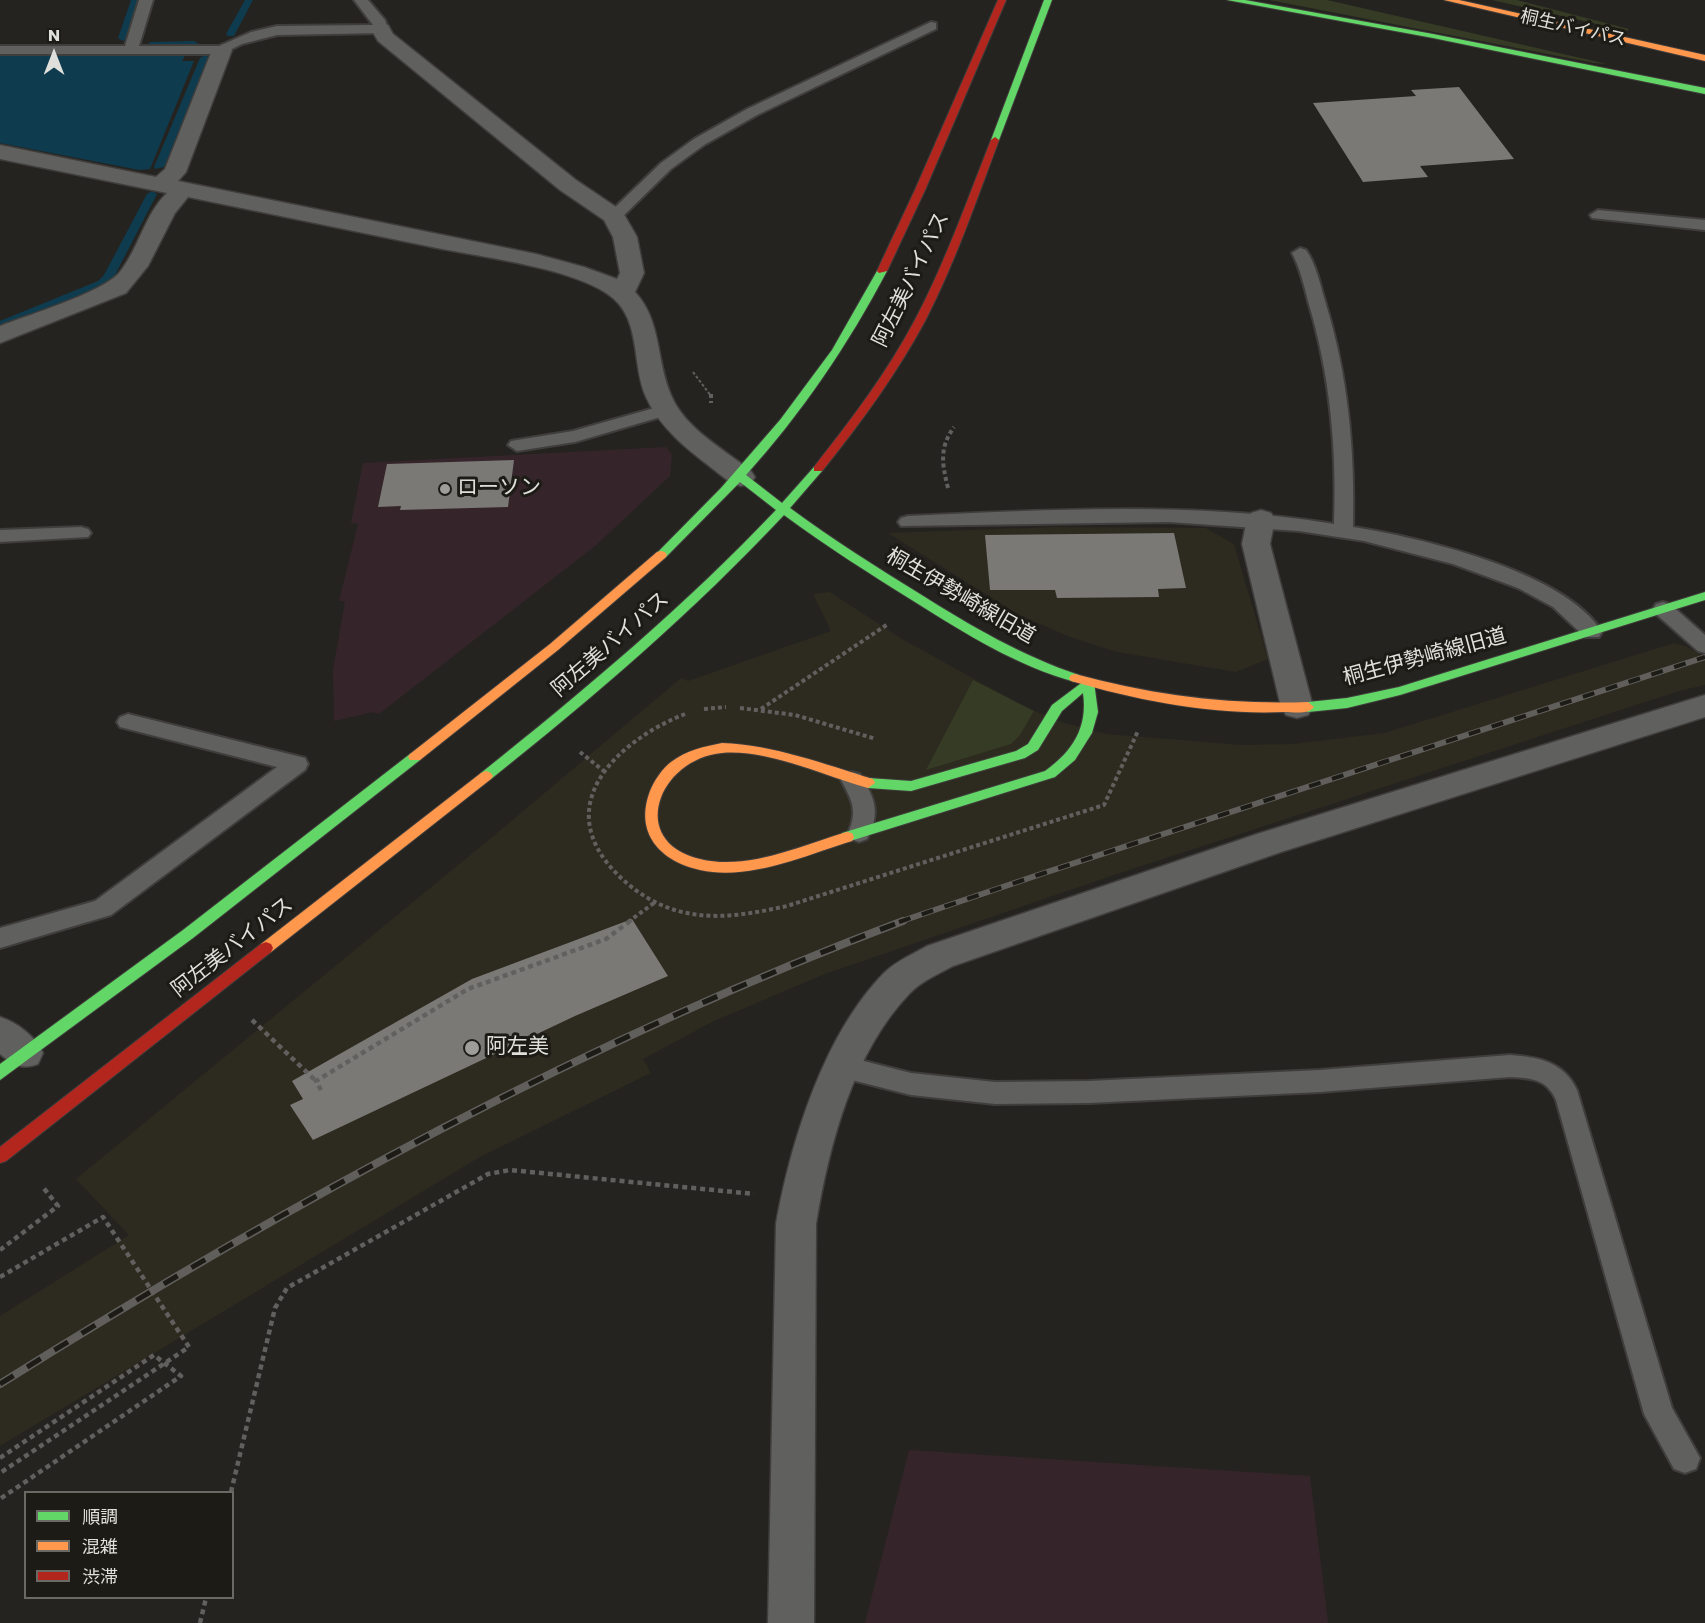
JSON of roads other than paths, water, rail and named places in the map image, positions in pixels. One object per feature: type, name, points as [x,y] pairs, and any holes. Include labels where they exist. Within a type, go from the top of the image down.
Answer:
[{"type":"main road","name":"阿左美バイパス","points":[[8,1053],[188,934],[556,645],[638,574],[741,477],[776,437],[821,375],[858,317],[894,250],[1002,0]]},
{"type":"main road","name":"阿左美バイパス","points":[[0,1156],[552,725],[639,652],[783,512],[852,426],[894,366],[926,308],[950,259],[1048,0]]},
{"type":"main road","points":[[1230,0],[1433,36],[1705,91]]},
{"type":"main road","name":"桐生バイパス","points":[[1448,0],[1705,58]]},
{"type":"main road","points":[[1649,31],[1705,45]]},
{"type":"main road","name":"桐生バイパス","points":[[1648,65],[1705,78]]},
{"type":"main road","name":"桐生伊勢崎線旧道","points":[[741,477],[783,512],[984,641],[1030,662],[1088,682],[1181,702],[1238,707],[1297,708],[1330,705],[1400,691],[1705,596]]},
{"type":"main road","points":[[1088,682],[1091,718],[1071,758],[1050,774],[771,859],[738,866],[699,865],[679,858],[652,831],[650,812],[653,791],[665,773],[681,758],[702,751],[744,749],[881,787],[905,787],[1020,755],[1033,747],[1057,708],[1088,682]]},
{"type":"street","points":[[381,29],[385,37],[568,185],[614,216],[620,224],[627,245],[632,273],[622,293]]},
{"type":"street","points":[[0,335],[117,288],[129,279],[166,206],[175,172],[222,50]]},
{"type":"street","points":[[0,152],[483,250],[590,278],[622,293],[638,312],[650,372],[665,410],[690,435],[741,477]]},
{"type":"street","points":[[1261,519],[1256,544],[1297,708]]},
{"type":"street","points":[[791,1623],[796,1224],[799,1202],[821,1120],[844,1067],[876,1009],[897,983],[913,970],[940,956],[1269,843],[1705,706]]},
{"type":"lane","points":[[131,50],[146,0]]},
{"type":"lane","points":[[0,50],[222,50],[245,39],[276,32],[311,28],[381,29],[378,20],[361,0]]},
{"type":"lane","points":[[614,216],[666,166],[699,142],[752,112],[931,26]]},
{"type":"lane","points":[[1598,215],[1705,225]]},
{"type":"lane","points":[[1300,253],[1322,313],[1341,401],[1345,432],[1343,529]]},
{"type":"lane","points":[[517,445],[575,436],[665,410]]},
{"type":"lane","points":[[908,522],[1199,516],[1261,519],[1343,529],[1385,537],[1473,562],[1556,599],[1592,632]]},
{"type":"lane","points":[[0,536],[81,533]]},
{"type":"lane","points":[[1663,609],[1705,646]]},
{"type":"lane","points":[[0,938],[103,908],[297,764],[128,722]]},
{"type":"lane","points":[[852,780],[864,799],[867,816],[859,833]]},
{"type":"lane","points":[[844,1067],[911,1084],[995,1093],[1089,1092],[1320,1081],[1510,1066],[1533,1067],[1552,1073],[1564,1086],[1569,1100],[1659,1414],[1685,1458]]},
{"type":"water","points":[[186,54],[182,61],[194,61],[150,169],[139,170],[0,143],[0,55]]},
{"type":"waterway","points":[[123,38],[135,0]]},
{"type":"waterway","points":[[231,34],[249,0]]},
{"type":"waterway","points":[[151,45],[194,44]]},
{"type":"waterway","points":[[159,167],[205,58]]},
{"type":"waterway","points":[[0,325],[102,283],[109,277],[152,194]]},
{"type":"railway","points":[[899,922],[1705,657]]},
{"type":"railway","points":[[0,1384],[217,1252],[328,1190],[553,1072],[668,1018],[903,921]]},
{"type":"place","name":"ローソン","points":[[445,489]]},
{"type":"place","name":"阿左美","points":[[472,1048]]}]
